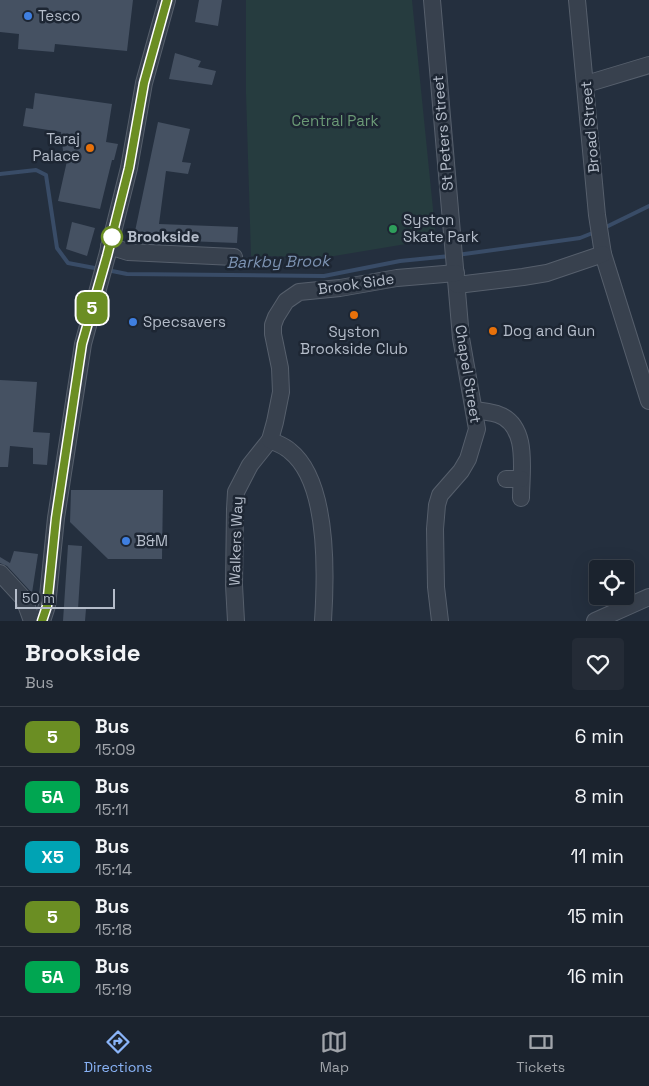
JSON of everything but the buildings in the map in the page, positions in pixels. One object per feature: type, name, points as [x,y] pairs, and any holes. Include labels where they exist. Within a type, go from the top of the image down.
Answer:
[{"type":"street","points":[[42,621],[47,606],[56,518],[82,344],[129,168],[144,83],[167,0]]},
{"type":"street","name":"St Peters Street","points":[[432,0],[456,275]]},
{"type":"street","name":"Broad Street","points":[[578,0],[597,214],[603,254],[649,402]]},
{"type":"street","points":[[586,84],[649,65]]},
{"type":"street","points":[[108,251],[234,257]]},
{"type":"street","name":"Brook Side","points":[[270,440],[281,392],[280,368],[273,325],[286,301],[299,292],[340,288],[397,278],[456,275],[523,278],[547,273],[603,254]]},
{"type":"street","name":"Chapel Street","points":[[440,621],[436,587],[435,529],[437,505],[440,495],[468,459],[477,429],[461,338],[456,275]]},
{"type":"street","points":[[474,410],[497,414],[513,424],[528,450],[513,479],[521,498]]},
{"type":"street","points":[[270,440],[290,451],[313,484],[320,514],[323,545],[323,621]]},
{"type":"street","name":"Walkers Way","points":[[236,621],[234,576],[236,492],[250,465],[270,440]]},
{"type":"street","points":[[0,573],[24,599],[32,621]]},
{"type":"street","points":[[595,621],[649,597]]},
{"type":"green space","name":"Central Park","points":[[246,0],[412,0],[436,239],[328,257],[251,256],[246,93]]},
{"type":"waterway","name":"Barkby Brook","points":[[0,174],[36,170],[46,175],[57,248],[68,263],[100,269]]},
{"type":"waterway","name":"Barkby Brook","points":[[604,228],[649,206]]},
{"type":"waterway","name":"Barkby Brook","points":[[457,255],[580,238],[595,232]]},
{"type":"waterway","name":"Barkby Brook","points":[[107,270],[127,274],[324,276],[400,261],[450,256]]},
{"type":"bus line","name":"5","points":[[42,621],[47,606],[56,518],[82,344],[129,168],[144,83],[167,0]]},
{"type":"place","name":"Tesco","points":[[28,16]]},
{"type":"place","name":"Taraj Palace","points":[[90,148]]},
{"type":"place","name":"Syston Skate Park","points":[[393,229]]},
{"type":"place","name":"Brookside","points":[[112,237]]},
{"type":"place","name":"Syston Brookside Club","points":[[354,315]]},
{"type":"place","name":"Specsavers","points":[[133,322]]},
{"type":"place","name":"Dog and Gun","points":[[493,331]]},
{"type":"place","name":"B&M","points":[[126,541]]}]
